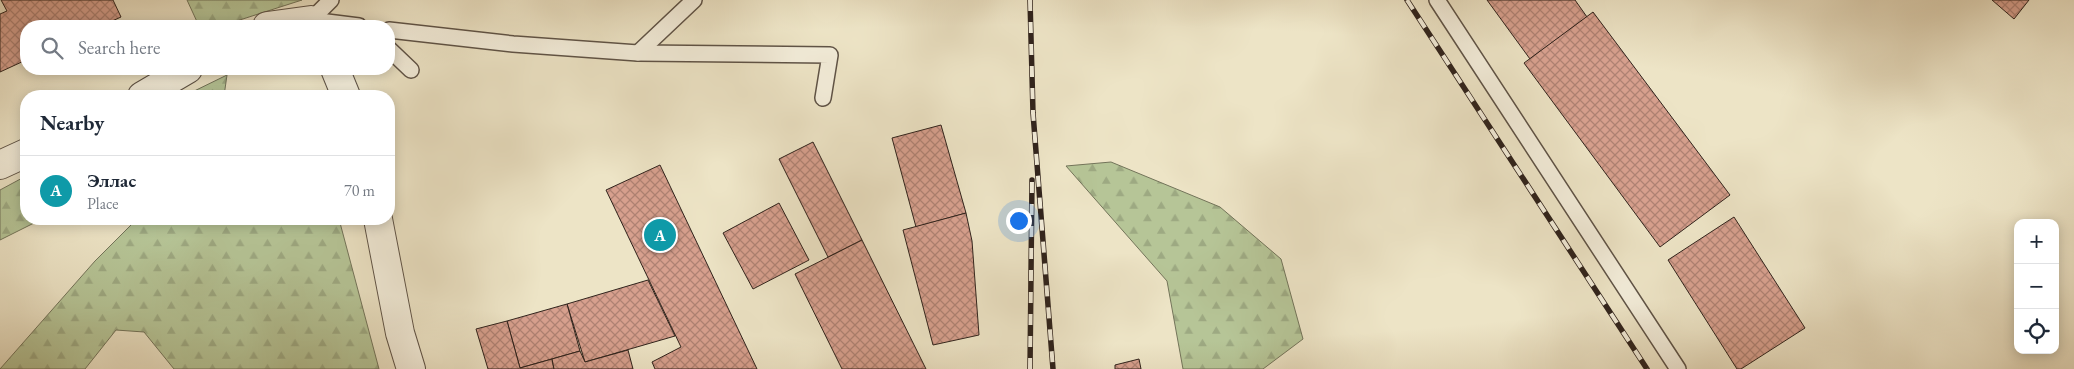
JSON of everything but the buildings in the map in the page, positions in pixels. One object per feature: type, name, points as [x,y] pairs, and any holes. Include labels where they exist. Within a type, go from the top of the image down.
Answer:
[{"type":"street","points":[[152,90],[178,75]]},
{"type":"street","points":[[337,75],[344,90]]},
{"type":"street","points":[[0,165],[20,156]]},
{"type":"street","points":[[379,225],[400,333],[411,369]]},
{"type":"lane","points":[[315,20],[331,0]]},
{"type":"lane","points":[[638,54],[694,0]]},
{"type":"lane","points":[[1437,0],[1678,369]]},
{"type":"lane","points":[[395,31],[513,44],[638,54],[830,55],[823,98]]},
{"type":"lane","points":[[395,55],[411,70]]},
{"type":"green space","points":[[187,0],[302,0],[240,20],[196,20]]},
{"type":"green space","points":[[227,75],[225,90],[196,90]]},
{"type":"green space","points":[[1111,162],[1220,207],[1281,259],[1303,339],[1263,369],[1183,369],[1167,281],[1066,166]]},
{"type":"green space","points":[[20,179],[20,225],[30,225],[0,240],[0,190]]},
{"type":"green space","points":[[131,225],[341,225],[379,369],[174,369],[144,332],[116,330],[85,369],[0,369],[95,261]]},
{"type":"railway","points":[[1030,0],[1033,113],[1053,369]]},
{"type":"railway","points":[[1407,0],[1647,369]]},
{"type":"railway","points":[[1030,369],[1032,180]]},
{"type":"place","name":"Эллас","points":[[660,235]]}]
